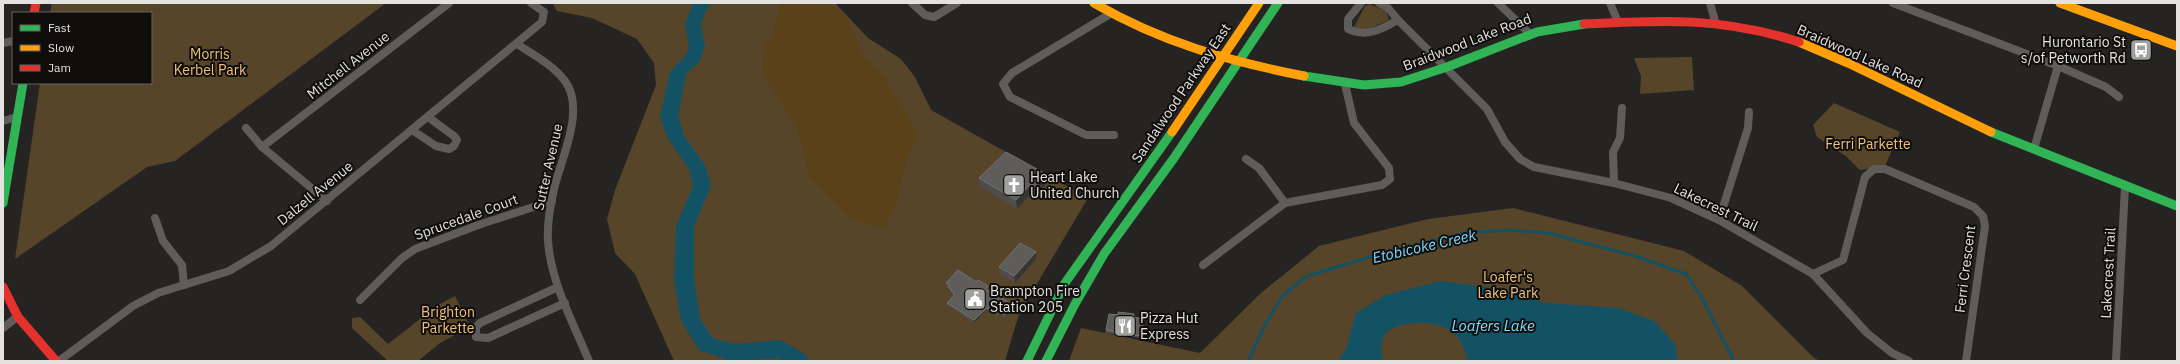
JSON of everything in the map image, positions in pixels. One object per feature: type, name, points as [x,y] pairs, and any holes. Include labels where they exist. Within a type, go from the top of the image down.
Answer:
[{"type":"street","name":"Mitchell Avenue","points":[[262,147],[449,3]]},
{"type":"street","name":"Dalzell Avenue","points":[[60,361],[133,306],[158,293],[210,278],[250,260],[327,201],[542,22],[544,12],[531,3]]},
{"type":"street","points":[[912,3],[925,15],[934,17],[957,3]]},
{"type":"street","name":"Braidwood Lake Road","points":[[1094,3],[1110,14],[1173,42],[1222,58],[1345,84],[1387,84],[1405,81],[1446,67],[1529,33],[1552,27],[1618,22],[1715,20],[1758,29],[1806,45],[1853,66],[1974,125],[2177,206]]},
{"type":"street","name":"Sandalwood Parkway East","points":[[1027,361],[1065,283],[1142,176],[1259,3]]},
{"type":"street","name":"Sandalwood Parkway East","points":[[1046,361],[1075,304],[1104,254],[1174,158],[1278,3]]},
{"type":"street","points":[[1361,3],[1348,18],[1348,29],[1355,34],[1366,34],[1386,28],[1398,20]]},
{"type":"street","name":"Lakecrest Trail","points":[[1379,3],[1388,8],[1487,110],[1505,142],[1520,159],[1534,167],[1614,183],[1671,198],[1719,220],[1813,274],[1868,333],[1892,353],[1909,361]]},
{"type":"street","points":[[1498,3],[1529,33]]},
{"type":"street","points":[[1610,3],[1618,22]]},
{"type":"street","points":[[1710,3],[1715,20]]},
{"type":"street","points":[[1893,3],[2058,66],[2106,87],[2119,97]]},
{"type":"street","points":[[2060,3],[2177,46]]},
{"type":"street","points":[[1110,14],[1012,73],[1003,84],[1010,97],[1086,135],[1114,135]]},
{"type":"street","name":"Sutter Avenue","points":[[517,44],[555,70],[571,90],[573,103],[572,126],[552,201],[548,242],[558,287],[589,361]]},
{"type":"street","points":[[2034,149],[2058,66]]},
{"type":"street","points":[[3,203],[23,84]]},
{"type":"street","points":[[1203,265],[1285,203],[1382,185],[1390,179],[1389,168],[1354,123],[1345,84]]},
{"type":"street","points":[[1614,183],[1613,152],[1620,138],[1622,108]]},
{"type":"street","points":[[1719,220],[1748,128],[1749,112]]},
{"type":"street","points":[[3,121],[17,117]]},
{"type":"street","points":[[412,130],[441,149],[448,150],[453,147],[457,140],[454,136],[428,117]]},
{"type":"street","points":[[246,128],[262,147],[327,201]]},
{"type":"street","points":[[1246,159],[1259,168],[1285,203]]},
{"type":"street","name":"Ferri Crescent","points":[[1813,274],[1843,260],[1865,177],[1874,169],[1885,169],[1974,207],[1983,216],[1985,226],[1966,361]]},
{"type":"street","name":"Lakecrest Trail","points":[[2116,361],[2125,186]]},
{"type":"street","name":"Sprucedale Court","points":[[360,300],[402,258],[415,249],[482,224],[552,201]]},
{"type":"street","points":[[155,218],[163,241],[182,265],[184,285]]},
{"type":"street","points":[[3,287],[8,303],[17,317],[56,361]]},
{"type":"street","points":[[558,287],[480,323],[476,327],[476,337],[488,338],[565,303]]},
{"type":"street","points":[[3,328],[17,317]]},
{"type":"green space","name":"Morris Kerbel Park","points":[[52,3],[386,3],[175,161],[147,167],[15,259],[40,84],[152,84],[152,12],[50,12]]},
{"type":"green space","points":[[552,3],[835,3],[868,38],[901,59],[915,77],[931,110],[1088,198],[1019,314],[1005,361],[674,361],[635,274],[615,253],[607,219],[615,190],[656,85],[654,63],[637,39],[592,18],[557,11]]},
{"type":"green space","points":[[1369,4],[1386,11],[1389,20],[1364,31],[1354,27],[1365,6]]},
{"type":"green space","points":[[1692,57],[1694,90],[1640,94],[1641,76],[1634,58]]},
{"type":"green space","name":"Ferri Parkette","points":[[1834,103],[1900,132],[1885,166],[1860,170],[1847,157],[1817,137],[1813,125]]},
{"type":"green space","name":"Loafer's Lake Park","points":[[1513,208],[1684,251],[1742,286],[1812,356],[1819,361],[1069,361],[1081,328],[1200,353],[1261,293],[1319,246],[1428,219]]},
{"type":"green space","name":"Brighton Parkette","points":[[455,296],[468,323],[464,330],[440,343],[418,361],[388,361],[352,328],[352,318],[360,317],[388,344],[438,305]]},
{"type":"shaded area","points":[[779,3],[829,3],[846,16],[865,58],[884,76],[918,135],[907,161],[896,206],[884,228],[849,218],[810,177],[798,131],[762,73],[764,46],[772,35],[778,17]]},
{"type":"water","name":"Loafers Lake","points":[[1440,281],[1493,288],[1546,303],[1618,308],[1654,321],[1675,344],[1678,361],[1467,361],[1460,341],[1454,334],[1438,325],[1418,323],[1405,324],[1392,328],[1385,334],[1383,337],[1381,351],[1383,361],[1338,361],[1346,349],[1356,313],[1386,295]]},
{"type":"building","name":"Heart Lake United Church","points":[[1006,152],[1046,174],[1035,186],[1031,184],[1016,200],[979,178]]},
{"type":"building","points":[[1020,243],[1036,252],[1014,276],[999,267]]},
{"type":"building","name":"Brampton Fire Station 205","points":[[958,270],[976,282],[978,280],[988,286],[985,289],[1014,305],[1005,315],[999,311],[997,314],[987,308],[974,320],[947,303],[955,294],[948,287],[950,285],[946,283]]},
{"type":"building","name":"Pizza Hut Express","points":[[1118,312],[1134,314],[1134,317],[1144,319],[1141,336],[1106,330],[1109,314],[1118,315]]},
{"type":"waterway","name":"Etobicoke Creek","points":[[704,3],[699,7],[693,24],[697,47],[693,58],[678,72],[669,117],[677,139],[697,167],[702,186],[685,226],[684,280],[691,321],[706,344],[733,353],[781,349],[799,361]]},
{"type":"waterway","name":"Etobicoke Creek","points":[[1248,361],[1265,325],[1283,295],[1307,276],[1390,251],[1465,233],[1510,230],[1548,233],[1635,256],[1686,274],[1702,298],[1734,361]]},
{"type":"traffic: fast","points":[[1046,361],[1075,304],[1104,254],[1174,158],[1278,3]]},
{"type":"traffic: fast","points":[[1304,76],[1340,83],[1364,85],[1401,82],[1425,76],[1537,32],[1584,24]]},
{"type":"traffic: fast","points":[[3,203],[23,84]]},
{"type":"traffic: fast","points":[[1027,361],[1065,283],[1172,132]]},
{"type":"traffic: fast","points":[[1991,132],[2177,206]]},
{"type":"traffic: slow","points":[[1094,3],[1119,18],[1170,41],[1222,58],[1304,76]]},
{"type":"traffic: slow","points":[[1172,132],[1259,3]]},
{"type":"traffic: slow","points":[[2060,3],[2177,46]]},
{"type":"traffic: slow","points":[[1799,42],[1872,74],[1943,110],[1991,132]]},
{"type":"traffic: jam","points":[[34,12],[36,3]]},
{"type":"traffic: jam","points":[[1584,24],[1640,21],[1693,21],[1719,23],[1771,33],[1799,42]]},
{"type":"traffic: jam","points":[[3,287],[18,317],[56,361]]},
{"type":"place","name":"Hurontario St s/of Petworth Rd","points":[[2141,50]]},
{"type":"place","name":"Heart Lake United Church","points":[[1014,185]]},
{"type":"place","name":"Brampton Fire Station 205","points":[[975,299]]},
{"type":"place","name":"Pizza Hut Express","points":[[1125,326]]}]
